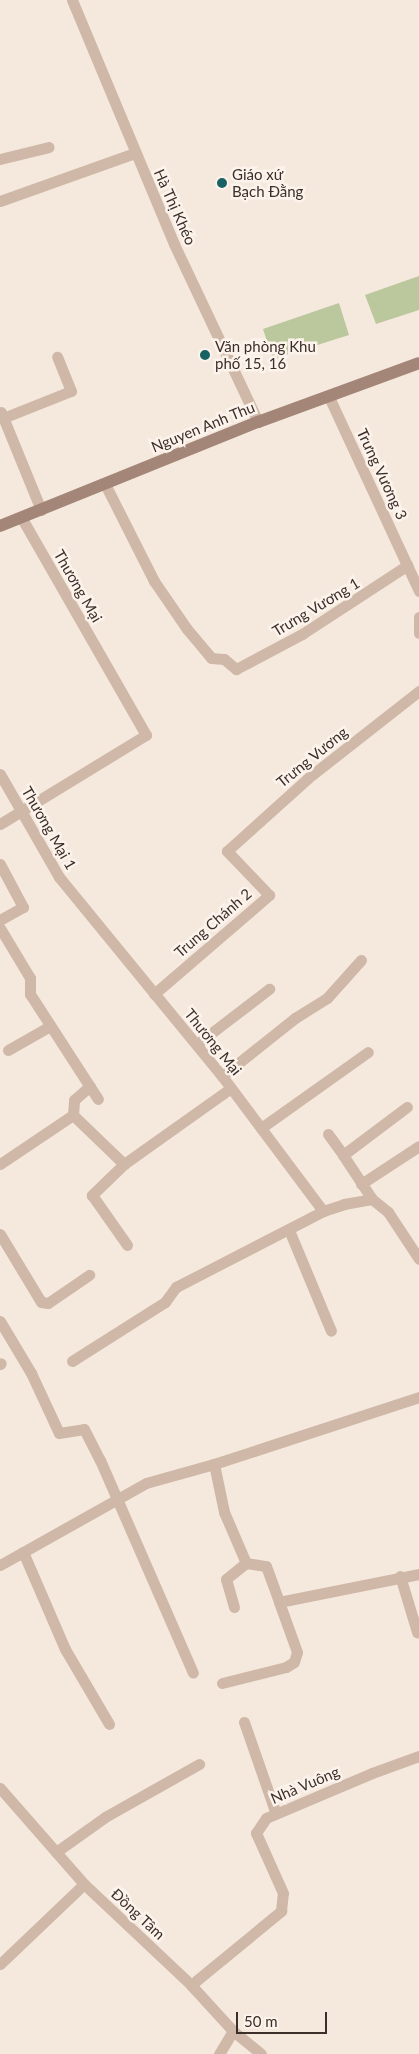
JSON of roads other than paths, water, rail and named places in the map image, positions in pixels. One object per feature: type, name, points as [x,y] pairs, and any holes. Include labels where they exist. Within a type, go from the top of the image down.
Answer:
[{"type":"main road","name":"Nguyen Anh Thu","points":[[0,526],[258,422],[329,398],[419,363]]},
{"type":"street","name":"Hà Thị Khéo","points":[[72,0],[174,244],[258,422]]},
{"type":"street","points":[[0,159],[49,147]]},
{"type":"street","points":[[0,201],[135,153]]},
{"type":"street","points":[[41,510],[1,414],[71,391],[57,357]]},
{"type":"street","name":"Trưng Vương 3","points":[[329,398],[419,591]]},
{"type":"street","name":"Trưng Vương 1","points":[[106,484],[154,581],[187,629],[211,658],[224,659],[236,669],[302,634],[408,565]]},
{"type":"street","name":"Thương Mại","points":[[21,517],[146,736],[22,809]]},
{"type":"street","points":[[419,617],[419,633]]},
{"type":"street","name":"Trưng Vương","points":[[227,851],[308,778],[419,691]]},
{"type":"street","name":"Thương Mại 1","points":[[0,774],[60,877],[75,896]]},
{"type":"street","points":[[0,824],[22,809]]},
{"type":"street","name":"Trung Chánh 2","points":[[154,994],[269,895],[227,851]]},
{"type":"street","points":[[0,864],[23,907],[0,920]]},
{"type":"street","name":"Thương Mại","points":[[75,896],[197,1044],[324,1211]]},
{"type":"street","points":[[0,928],[30,978],[30,994],[98,1099]]},
{"type":"street","points":[[222,1076],[295,1018],[327,998],[361,960]]},
{"type":"street","points":[[197,1044],[269,989]]},
{"type":"street","points":[[8,1050],[50,1026]]},
{"type":"street","points":[[261,1128],[368,1052]]},
{"type":"street","points":[[90,1086],[74,1100],[73,1115],[124,1164]]},
{"type":"street","points":[[126,1245],[92,1195],[124,1164],[231,1088]]},
{"type":"street","points":[[342,1155],[407,1107]]},
{"type":"street","points":[[0,1164],[73,1115]]},
{"type":"street","points":[[328,1134],[361,1184],[372,1199],[388,1212],[419,1259]]},
{"type":"street","points":[[361,1184],[419,1146]]},
{"type":"street","points":[[72,1360],[165,1302],[176,1287],[324,1211],[344,1204],[372,1199]]},
{"type":"street","points":[[289,1230],[331,1331]]},
{"type":"street","points":[[0,1234],[41,1302],[48,1303],[89,1275]]},
{"type":"street","points":[[0,1321],[31,1374],[59,1433],[84,1429],[100,1460],[193,1673]]},
{"type":"street","points":[[0,1565],[146,1484],[214,1464],[419,1397]]},
{"type":"street","points":[[214,1464],[224,1512],[246,1563]]},
{"type":"street","points":[[23,1552],[65,1649],[109,1724]]},
{"type":"street","points":[[222,1683],[286,1667],[294,1662],[297,1652],[266,1566],[246,1563],[226,1579],[234,1607]]},
{"type":"street","points":[[279,1602],[400,1576],[419,1574]]},
{"type":"street","points":[[400,1576],[417,1632]]},
{"type":"street","points":[[244,1722],[276,1814]]},
{"type":"street","name":"Nhà Vuông","points":[[191,1984],[281,1911],[283,1893],[256,1833],[266,1818],[372,1773],[419,1756]]},
{"type":"street","points":[[56,1852],[105,1817],[199,1764]]},
{"type":"street","name":"Đồng Tâm","points":[[0,1788],[84,1884],[191,1984],[233,2031],[262,2054]]},
{"type":"street","points":[[0,1964],[84,1884]]},
{"type":"street","points":[[219,2054],[233,2031]]},
{"type":"place","name":"Giáo xứ Bạch Đằng","points":[[222,183]]},
{"type":"place","name":"Văn phòng Khu phố 15, 16","points":[[205,355]]}]
